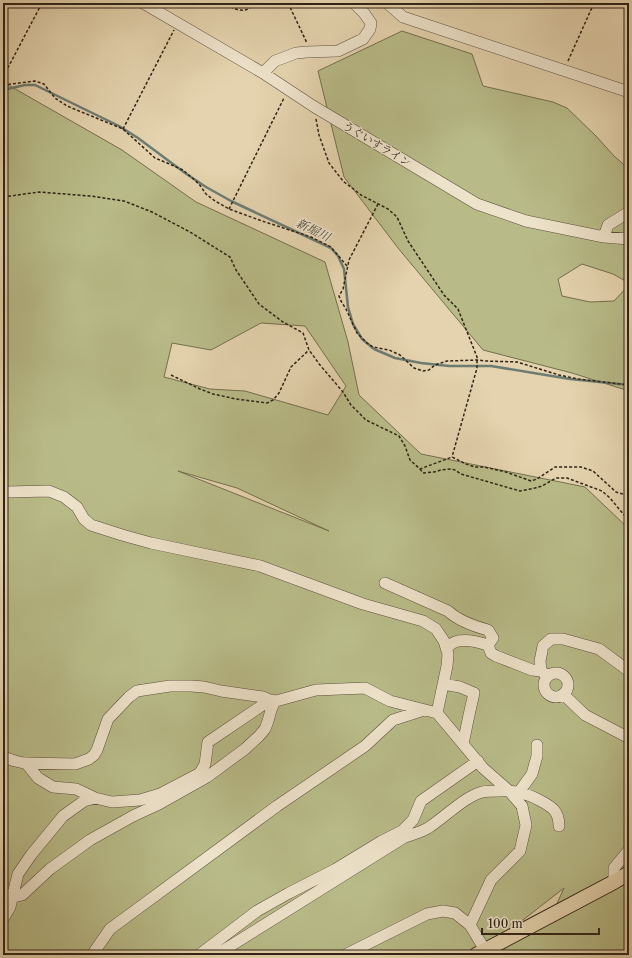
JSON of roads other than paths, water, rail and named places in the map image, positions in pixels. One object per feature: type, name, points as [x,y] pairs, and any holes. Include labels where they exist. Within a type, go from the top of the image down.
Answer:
[{"type":"main road","points":[[481,952],[629,873]]},
{"type":"street","name":"うぐいすライン","points":[[143,3],[263,73],[313,106],[477,204],[526,221],[604,237],[629,239]]},
{"type":"street","points":[[263,73],[286,56],[296,53],[338,51],[363,39],[370,29],[371,23],[354,3]]},
{"type":"street","points":[[387,3],[403,17],[629,92]]},
{"type":"street","points":[[604,237],[608,225],[629,212]]},
{"type":"street","points":[[3,493],[50,491],[64,497],[77,507],[84,519],[91,525],[151,543],[260,566],[363,604],[423,621],[436,629],[444,641],[448,654],[447,666],[437,713]]},
{"type":"street","points":[[385,583],[448,611],[452,615],[472,626],[488,630],[493,638],[488,645],[490,654],[532,670],[545,673],[552,674],[561,674],[565,677],[567,682],[568,686],[566,691],[559,697],[550,696],[544,689],[545,673],[540,661],[543,646],[551,639],[563,639],[599,649],[629,671]]},
{"type":"street","points":[[446,648],[457,641],[465,640],[488,645]]},
{"type":"street","points":[[443,684],[460,687],[474,693],[463,744]]},
{"type":"street","points":[[3,757],[26,763],[75,764],[89,759],[97,750],[108,719],[132,694],[137,691],[170,686],[191,686],[263,697],[273,700]]},
{"type":"street","points":[[26,763],[38,778],[53,787],[76,789],[95,798],[112,802],[140,800],[160,794],[200,773],[205,764],[208,742],[273,700],[316,690],[365,688],[390,701],[437,713],[483,768],[514,791],[522,806],[526,825],[520,850],[491,880],[470,925]]},
{"type":"street","points":[[563,694],[585,715],[629,738]]},
{"type":"street","points":[[10,895],[22,895],[50,869],[90,840],[207,777],[245,749],[265,729],[274,702],[273,700]]},
{"type":"street","points":[[92,955],[110,929],[277,806],[365,746],[393,720],[424,710]]},
{"type":"street","points":[[514,791],[532,774],[537,756],[537,745]]},
{"type":"street","points":[[199,955],[257,911],[336,869],[382,841],[402,831],[413,820],[422,801],[478,761]]},
{"type":"street","points":[[216,955],[403,838],[427,828],[468,799],[482,792],[514,791],[534,797],[551,806],[557,813],[559,826]]},
{"type":"street","points":[[3,919],[10,907],[10,895],[18,874],[31,855],[63,816],[84,801],[95,798]]},
{"type":"street","points":[[614,882],[614,868],[629,850]]},
{"type":"street","points":[[346,955],[427,914],[443,911],[455,913],[470,925],[481,952]]},
{"type":"waterway","name":"新堀川","points":[[3,90],[25,85],[35,85],[119,126],[138,138],[185,173],[231,201],[331,248],[338,256],[344,269],[348,307],[353,324],[362,339],[374,349],[395,358],[421,363],[449,366],[491,366],[570,379],[629,385]]}]
